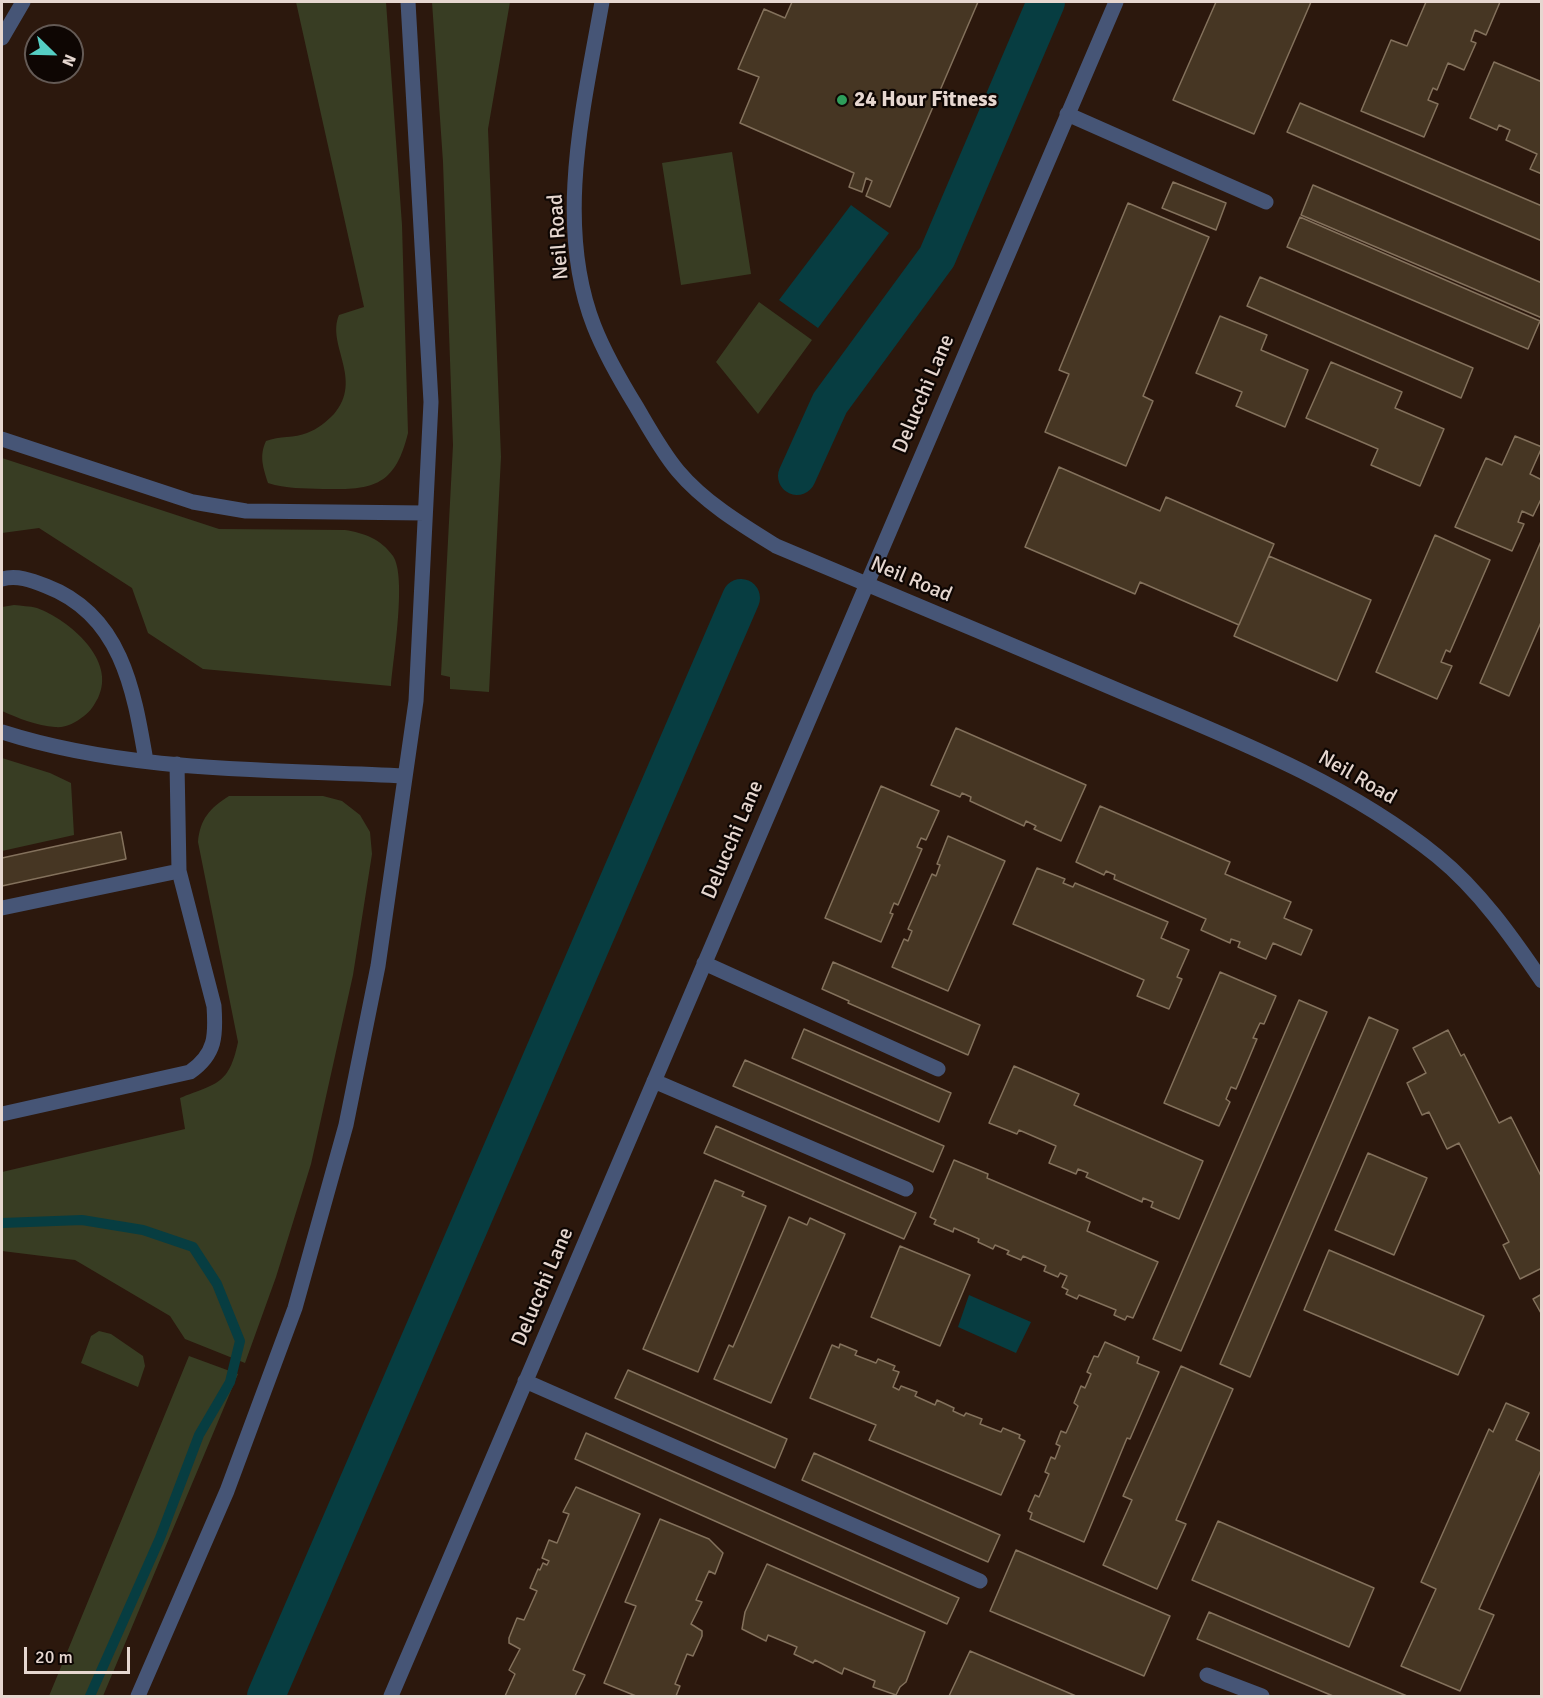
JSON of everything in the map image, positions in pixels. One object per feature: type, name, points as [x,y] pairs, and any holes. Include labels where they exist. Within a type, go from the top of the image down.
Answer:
[{"type":"street","points":[[2,38],[23,2]]},
{"type":"street","points":[[138,1696],[227,1491],[295,1308],[346,1125],[378,966],[416,701],[431,402],[408,2]]},
{"type":"street","name":"Neil Road","points":[[602,2],[583,108],[576,167],[575,224],[580,274],[593,324],[614,371],[678,471],[710,501],[776,546],[1217,732],[1341,791],[1391,821],[1439,858],[1511,936],[1542,981]]},
{"type":"street","name":"Delucchi Lane","points":[[391,1696],[1116,2]]},
{"type":"street","points":[[1067,114],[1266,202]]},
{"type":"street","points":[[2,439],[193,502],[246,511],[425,513]]},
{"type":"street","points":[[2,579],[11,577],[30,580],[56,590],[87,612],[106,633],[121,657],[135,696],[146,761]]},
{"type":"street","points":[[2,732],[50,748],[87,755],[177,764],[405,776]]},
{"type":"street","points":[[2,1114],[190,1072],[203,1064],[212,1051],[215,1025],[214,1006],[179,871],[177,764]]},
{"type":"street","points":[[2,908],[179,871]]},
{"type":"street","points":[[704,963],[938,1069]]},
{"type":"street","points":[[654,1081],[906,1189]]},
{"type":"street","points":[[525,1381],[980,1581]]},
{"type":"street","points":[[1207,1675],[1262,1696]]},
{"type":"green space","points":[[296,2],[386,2],[402,225],[408,433],[403,451],[389,474],[369,486],[356,488],[302,488],[275,485],[268,483],[262,462],[266,441],[307,433],[322,425],[334,414],[342,401],[346,388],[337,338],[336,326],[339,315],[364,307]]},
{"type":"green space","points":[[432,2],[510,2],[488,129],[501,457],[489,692],[450,689],[450,677],[441,675],[453,445],[443,162]]},
{"type":"green space","points":[[732,152],[751,274],[681,285],[662,163]]},
{"type":"green space","points":[[759,302],[812,340],[758,414],[716,362]]},
{"type":"green space","points":[[2,458],[219,529],[345,530],[378,541],[393,556],[399,581],[398,619],[391,686],[203,669],[148,633],[132,588],[39,528],[2,533]]},
{"type":"green space","points":[[14,605],[37,608],[63,622],[87,643],[95,656],[101,670],[102,684],[98,698],[89,712],[74,723],[63,727],[48,726],[2,711],[2,607]]},
{"type":"green space","points":[[2,758],[50,773],[71,783],[74,835],[2,851]]},
{"type":"green space","points":[[229,796],[323,796],[342,801],[360,815],[370,832],[372,854],[353,975],[311,1164],[276,1277],[245,1363],[185,1339],[170,1316],[75,1260],[2,1251],[2,1172],[185,1129],[180,1098],[212,1085],[225,1075],[230,1067],[238,1042],[198,842],[201,827],[207,815]]},
{"type":"green space","points":[[99,1331],[111,1334],[143,1356],[145,1366],[138,1387],[81,1363],[91,1336]]},
{"type":"green space","points":[[189,1356],[238,1374],[103,1696],[49,1696]]},
{"type":"water","points":[[851,205],[889,233],[818,328],[779,300]]},
{"type":"water","points":[[969,1295],[1031,1322],[1016,1353],[958,1327]]},
{"type":"building","name":"24 Hour Fitness","points":[[792,2],[978,2],[890,207],[866,196],[872,181],[866,178],[862,192],[849,187],[854,173],[740,123],[759,77],[738,69],[764,9],[785,18]]},
{"type":"building","points":[[1216,2],[1311,2],[1254,134],[1173,100]]},
{"type":"building","points":[[1426,2],[1500,2],[1486,35],[1475,30],[1471,41],[1476,43],[1464,70],[1448,63],[1437,90],[1433,88],[1428,100],[1438,104],[1424,137],[1361,111],[1391,40],[1407,46]]},
{"type":"building","points":[[1494,62],[1542,82],[1542,174],[1530,169],[1537,154],[1506,140],[1510,130],[1499,125],[1497,130],[1470,118]]},
{"type":"building","points":[[1300,103],[1542,206],[1542,241],[1287,132]]},
{"type":"building","points":[[1173,182],[1226,203],[1216,230],[1162,208]]},
{"type":"building","points":[[1313,185],[1542,283],[1542,318],[1301,215]]},
{"type":"building","points":[[1128,203],[1209,237],[1143,396],[1153,401],[1126,466],[1045,432],[1069,374],[1059,370]]},
{"type":"building","points":[[1300,217],[1540,321],[1528,349],[1287,247]]},
{"type":"building","points":[[1260,277],[1473,368],[1461,398],[1247,306]]},
{"type":"building","points":[[1220,316],[1267,335],[1261,350],[1308,370],[1285,427],[1236,406],[1242,392],[1196,373]]},
{"type":"building","points":[[1331,362],[1402,392],[1395,408],[1444,429],[1420,486],[1371,465],[1378,449],[1306,418]]},
{"type":"building","points":[[1515,436],[1542,447],[1530,474],[1542,480],[1542,497],[1533,516],[1522,511],[1518,522],[1524,524],[1512,551],[1455,527],[1486,458],[1502,465]]},
{"type":"building","points":[[1059,467],[1160,511],[1166,497],[1274,544],[1239,625],[1140,582],[1135,594],[1025,547]]},
{"type":"building","points":[[1435,535],[1490,560],[1450,652],[1446,650],[1441,662],[1452,666],[1437,699],[1376,672]]},
{"type":"building","points":[[1542,539],[1542,620],[1509,696],[1480,683]]},
{"type":"building","points":[[1269,556],[1371,600],[1337,681],[1234,636]]},
{"type":"building","points":[[956,728],[1086,785],[1061,841],[1034,829],[1036,826],[1026,821],[1024,826],[970,801],[971,797],[962,793],[960,797],[931,785]]},
{"type":"building","points":[[881,786],[939,811],[926,840],[921,838],[917,847],[922,849],[898,905],[894,903],[890,913],[893,914],[881,942],[825,918]]},
{"type":"building","points":[[1100,806],[1230,862],[1225,874],[1291,902],[1284,918],[1312,930],[1301,955],[1273,943],[1266,959],[1238,947],[1240,942],[1231,939],[1230,943],[1201,930],[1206,919],[1114,879],[1115,875],[1106,871],[1104,875],[1076,862]]},
{"type":"building","points":[[121,832],[126,859],[2,886],[2,858]]},
{"type":"building","points":[[948,836],[1005,861],[948,991],[892,967],[904,939],[908,941],[912,931],[908,929],[932,874],[936,876],[940,865],[937,864]]},
{"type":"building","points":[[1037,868],[1065,879],[1063,883],[1073,887],[1075,883],[1168,922],[1161,938],[1189,950],[1177,977],[1182,979],[1169,1009],[1137,996],[1144,980],[1013,924]]},
{"type":"building","points":[[833,962],[980,1025],[968,1055],[848,1003],[849,1001],[822,989]]},
{"type":"building","points":[[1220,972],[1276,996],[1264,1024],[1260,1023],[1253,1038],[1257,1039],[1236,1089],[1231,1087],[1226,1099],[1230,1102],[1219,1126],[1164,1103]]},
{"type":"building","points":[[1299,1000],[1327,1012],[1181,1351],[1153,1339]]},
{"type":"building","points":[[1369,1017],[1398,1030],[1250,1377],[1220,1364]]},
{"type":"building","points":[[804,1029],[951,1093],[939,1122],[792,1058]]},
{"type":"building","points":[[1448,1030],[1461,1056],[1464,1054],[1499,1123],[1511,1117],[1542,1178],[1542,1268],[1520,1279],[1503,1245],[1509,1242],[1459,1143],[1447,1149],[1429,1112],[1422,1115],[1407,1083],[1426,1073],[1413,1048]]},
{"type":"building","points":[[745,1060],[944,1146],[933,1172],[733,1086]]},
{"type":"building","points":[[1014,1066],[1079,1094],[1074,1105],[1203,1161],[1179,1219],[1151,1207],[1153,1202],[1143,1198],[1142,1202],[1086,1177],[1088,1173],[1078,1169],[1076,1174],[1049,1163],[1056,1146],[1019,1130],[1017,1134],[989,1123]]},
{"type":"building","points":[[716,1126],[916,1213],[904,1239],[704,1153]]},
{"type":"building","points":[[1368,1153],[1427,1178],[1394,1255],[1335,1230]]},
{"type":"building","points":[[954,1160],[988,1174],[987,1178],[1090,1222],[1087,1231],[1158,1262],[1133,1318],[1127,1316],[1125,1320],[1114,1315],[1116,1310],[1079,1295],[1077,1299],[1066,1294],[1068,1290],[1062,1287],[1067,1276],[1060,1273],[1058,1277],[1044,1271],[1046,1266],[1023,1256],[1021,1260],[995,1245],[993,1249],[978,1242],[979,1239],[954,1228],[953,1232],[934,1224],[936,1220],[930,1217]]},
{"type":"building","points":[[715,1180],[744,1192],[742,1196],[766,1206],[698,1372],[643,1349]]},
{"type":"building","points":[[789,1217],[807,1225],[810,1218],[845,1234],[771,1403],[714,1379],[729,1345],[733,1347]]},
{"type":"building","points":[[900,1246],[970,1275],[940,1346],[871,1317]]},
{"type":"building","points":[[1329,1250],[1484,1316],[1458,1375],[1304,1310]]},
{"type":"building","points":[[1542,1294],[1542,1315],[1533,1299]]},
{"type":"building","points":[[1105,1342],[1139,1357],[1137,1363],[1159,1372],[1130,1439],[1127,1438],[1084,1542],[1030,1519],[1032,1513],[1028,1511],[1035,1495],[1039,1497],[1049,1474],[1045,1472],[1051,1457],[1055,1459],[1060,1446],[1056,1444],[1061,1431],[1066,1433],[1078,1406],[1074,1403],[1081,1386],[1085,1388],[1091,1374],[1087,1372],[1094,1356],[1098,1357]]},
{"type":"building","points":[[840,1344],[857,1351],[855,1355],[876,1363],[878,1359],[895,1366],[893,1370],[899,1372],[893,1387],[899,1390],[901,1386],[917,1392],[915,1396],[935,1405],[937,1400],[964,1416],[966,1413],[982,1419],[980,1424],[1001,1432],[1003,1428],[1020,1435],[1019,1438],[1025,1441],[1001,1495],[869,1440],[876,1425],[810,1398],[832,1345],[839,1348]]},
{"type":"building","points":[[1181,1366],[1233,1389],[1176,1520],[1186,1524],[1157,1589],[1103,1565],[1132,1500],[1123,1496]]},
{"type":"building","points":[[628,1370],[787,1439],[775,1468],[615,1398]]},
{"type":"building","points":[[1506,1403],[1529,1413],[1516,1440],[1542,1452],[1542,1468],[1479,1609],[1494,1615],[1460,1691],[1401,1666],[1436,1589],[1421,1582],[1489,1429],[1493,1432]]},
{"type":"building","points":[[586,1433],[959,1598],[947,1624],[575,1459]]},
{"type":"building","points":[[814,1453],[1000,1535],[988,1562],[802,1480]]},
{"type":"building","points":[[576,1487],[640,1514],[573,1670],[585,1675],[575,1696],[505,1696],[515,1674],[509,1670],[520,1649],[509,1643],[509,1638],[517,1618],[524,1620],[537,1591],[530,1588],[538,1569],[540,1570],[543,1563],[547,1565],[549,1561],[542,1558],[549,1540],[557,1543],[569,1514],[563,1512]]},
{"type":"building","points":[[660,1519],[709,1539],[723,1553],[715,1574],[709,1571],[696,1600],[702,1602],[691,1624],[702,1631],[702,1636],[693,1656],[687,1654],[675,1684],[680,1686],[676,1696],[636,1696],[604,1683],[636,1606],[625,1602]]},
{"type":"building","points":[[1218,1521],[1374,1588],[1349,1647],[1192,1580]]},
{"type":"building","points":[[1016,1550],[1170,1616],[1144,1676],[990,1611]]},
{"type":"building","points":[[767,1564],[925,1632],[906,1682],[896,1695],[873,1687],[875,1681],[844,1668],[842,1674],[815,1660],[813,1663],[794,1654],[797,1647],[768,1635],[766,1641],[742,1629],[745,1612]]},
{"type":"building","points":[[1209,1612],[1407,1696],[1333,1696],[1197,1639]]},
{"type":"building","points":[[970,1651],[1076,1696],[949,1696]]},
{"type":"waterway","points":[[797,476],[830,403],[937,257],[1046,2]]},
{"type":"waterway","points":[[266,1696],[741,598]]},
{"type":"waterway","points":[[2,1223],[82,1220],[143,1230],[193,1247],[217,1284],[240,1341],[230,1382],[199,1435],[160,1538],[90,1696]]},
{"type":"place","name":"24 Hour Fitness","points":[[842,100]]}]
